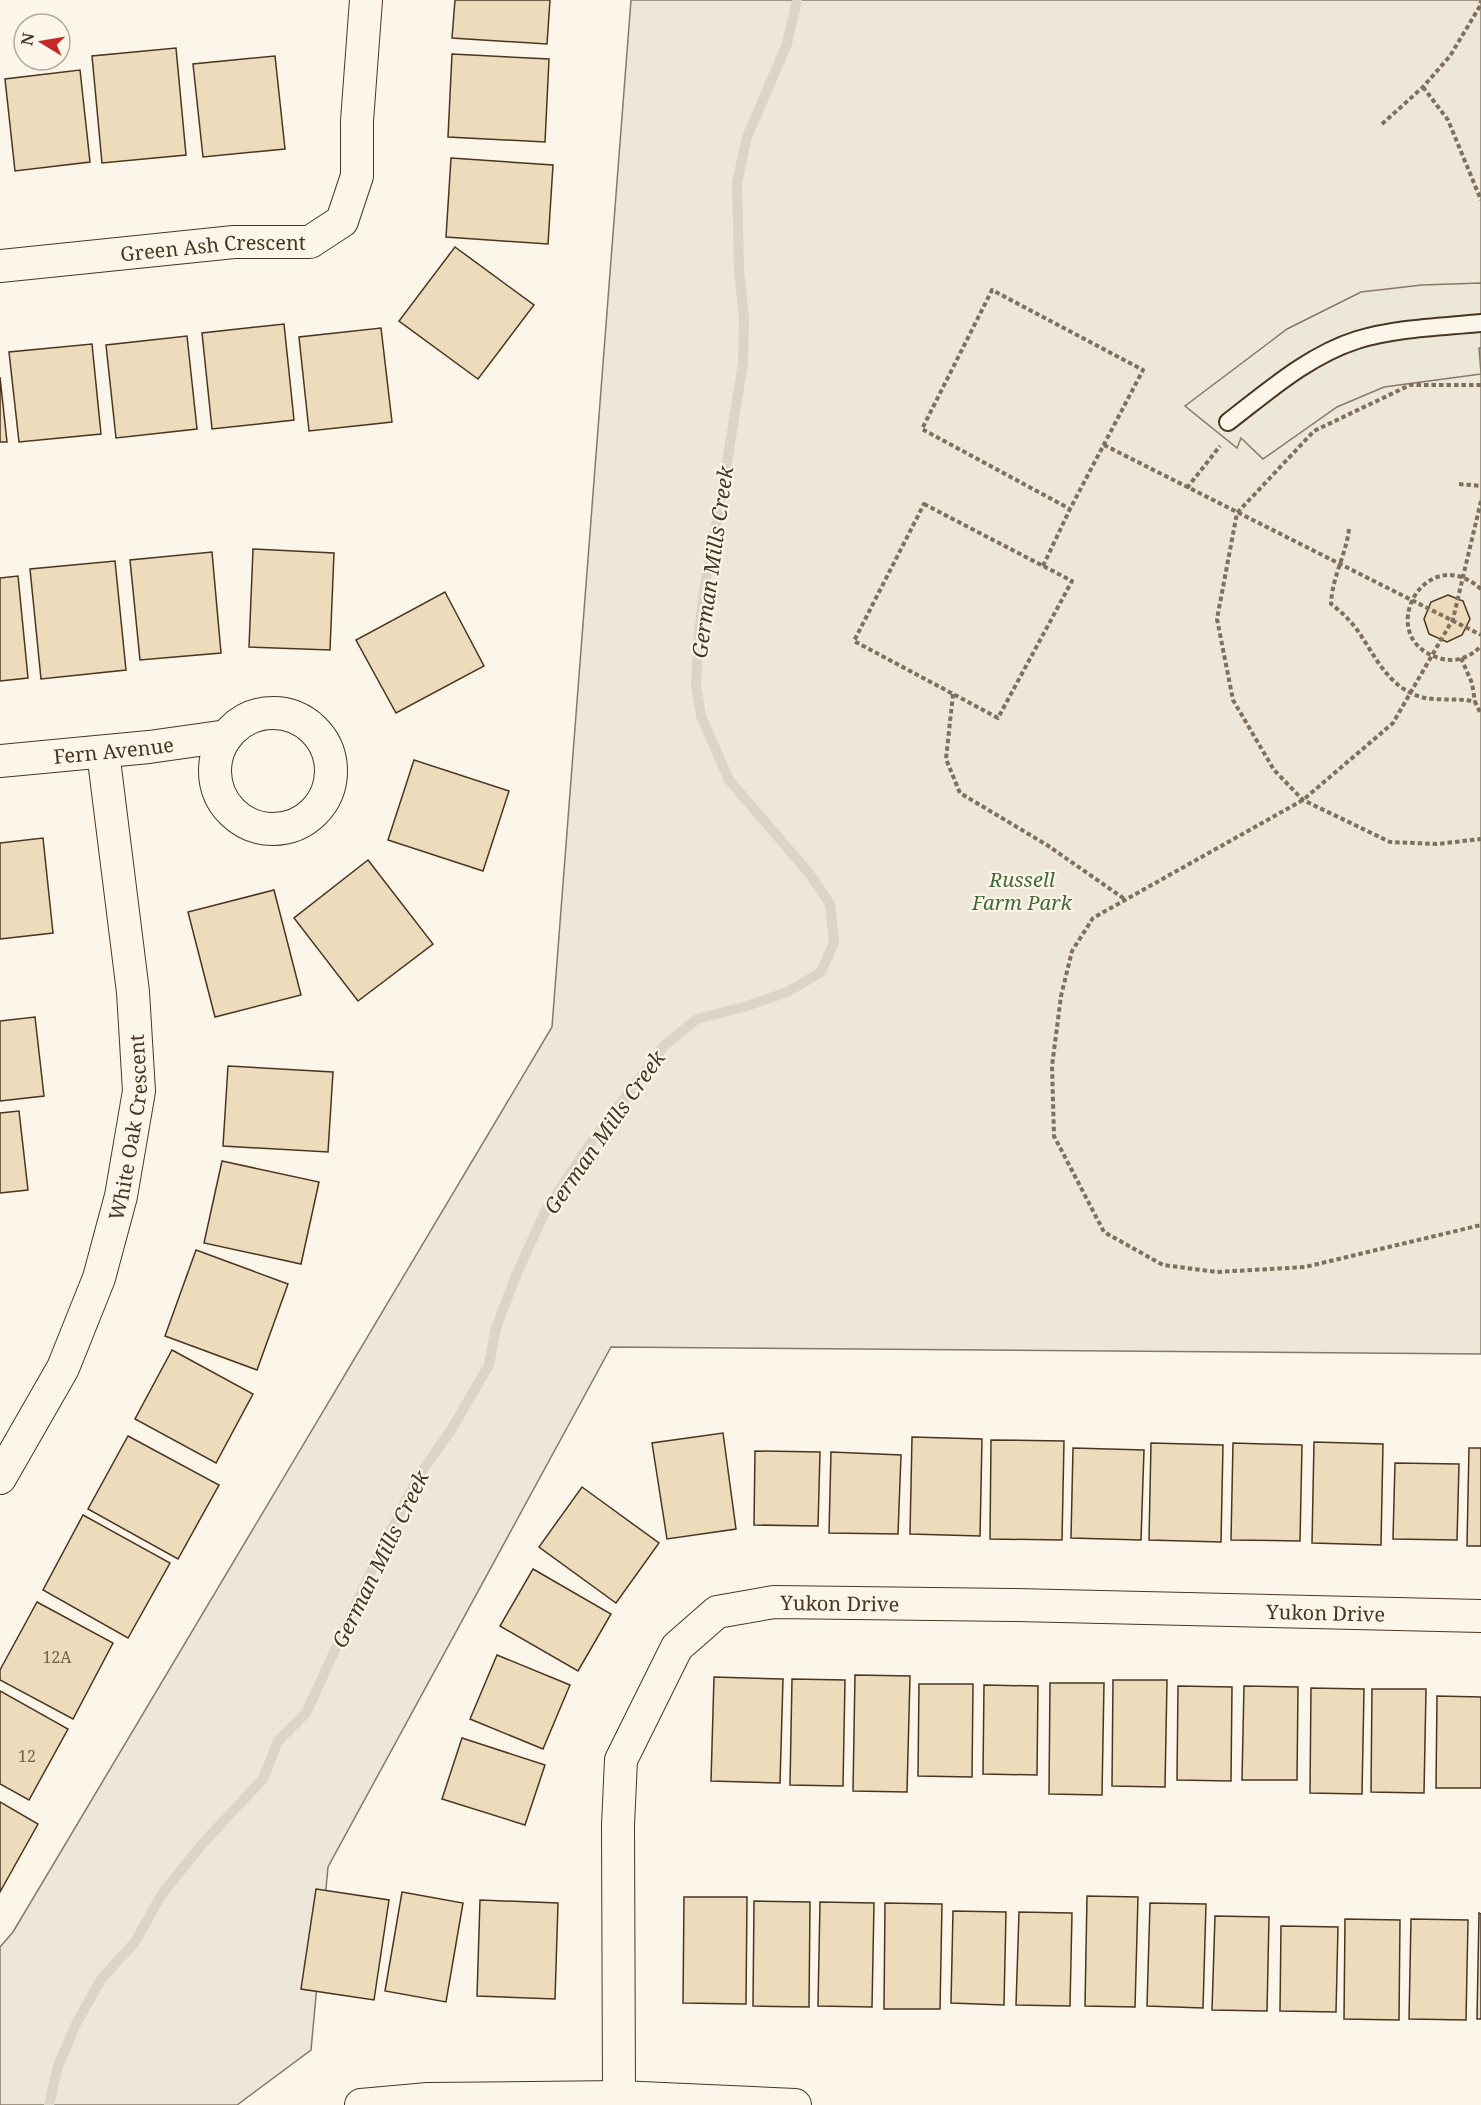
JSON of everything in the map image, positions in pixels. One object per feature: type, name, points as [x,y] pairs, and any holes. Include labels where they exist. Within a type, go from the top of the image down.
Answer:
[{"type":"street","name":"Green Ash Crescent","points":[[0,266],[234,242],[310,242],[342,221],[357,176],[357,121],[366,0]]},
{"type":"street","name":"Fern Avenue","points":[[0,761],[103,752],[227,736]]},
{"type":"street","name":"White Oak Crescent","points":[[0,1478],[63,1368],[99,1278],[121,1196],[139,1091],[133,992],[103,752]]},
{"type":"street","name":"Yukon Drive","points":[[619,2097],[618,1824],[621,1760],[677,1647],[717,1612],[786,1602],[1481,1616]]},
{"type":"street","points":[[361,2105],[428,2099],[619,2097],[795,2105]]},
{"type":"lane","points":[[1227,430],[1275,386],[1320,357],[1356,340],[1394,332],[1481,323]]},
{"type":"path","points":[[1382,124],[1424,87],[1450,56],[1481,1]]},
{"type":"path","points":[[1424,87],[1448,120],[1481,200]]},
{"type":"path","points":[[1043,566],[1070,509],[1143,370],[992,290],[921,429],[1070,509]]},
{"type":"path","points":[[1481,385],[1410,385],[1314,431],[1237,513],[1217,619],[1233,700],[1274,770],[1303,800],[1390,842],[1437,844],[1481,839]]},
{"type":"path","points":[[1187,488],[1227,430]]},
{"type":"path","points":[[1104,445],[1481,635]]},
{"type":"path","points":[[1460,484],[1481,486]]},
{"type":"path","points":[[1481,501],[1453,619],[1393,723],[1303,800],[1094,918],[1072,951],[1061,996],[1052,1066],[1054,1136],[1104,1232],[1163,1265],[1216,1272],[1305,1267],[1481,1225]]},
{"type":"path","points":[[924,504],[1072,581],[998,718],[954,694],[854,641],[924,504]]},
{"type":"path","points":[[1349,529],[1347,545],[1332,587],[1331,604],[1344,614],[1359,633],[1373,657],[1391,678],[1411,693],[1433,700],[1463,698],[1475,702]]},
{"type":"path","points":[[1481,589],[1463,577],[1439,576],[1418,589],[1407,612],[1408,626],[1413,638],[1420,649],[1431,656],[1444,660],[1461,658],[1469,656],[1481,646]]},
{"type":"path","points":[[1461,658],[1472,683],[1475,702],[1481,714]]},
{"type":"path","points":[[954,694],[946,759],[960,793],[1047,845],[1126,900]]},
{"type":"green space","name":"Russell Farm Park","points":[[631,0],[1481,0],[1481,1354],[611,1347],[328,1867],[311,2050],[237,2105],[0,2105],[0,1947],[13,1932],[552,1027]]},
{"type":"shaded area","points":[[1481,283],[1481,348],[1479,348],[1481,374],[1384,387],[1337,407],[1263,459],[1241,438],[1237,448],[1185,406],[1287,329],[1361,292],[1422,285]]},
{"type":"building","points":[[455,0],[550,0],[547,44],[452,38]]},
{"type":"building","points":[[176,48],[186,155],[102,163],[92,56]]},
{"type":"building","points":[[452,54],[549,59],[545,142],[448,137]]},
{"type":"building","points":[[275,56],[285,149],[203,157],[193,64]]},
{"type":"building","points":[[80,70],[90,162],[15,171],[5,79]]},
{"type":"building","points":[[451,158],[553,165],[548,244],[446,237]]},
{"type":"building","points":[[455,247],[534,305],[478,379],[399,321]]},
{"type":"building","points":[[284,324],[294,420],[212,429],[202,333]]},
{"type":"building","points":[[381,328],[392,422],[309,431],[299,337]]},
{"type":"building","points":[[187,336],[197,429],[116,438],[106,345]]},
{"type":"building","points":[[92,344],[101,434],[19,442],[9,352]]},
{"type":"building","points":[[0,377],[7,442],[0,442]]},
{"type":"building","points":[[253,549],[334,553],[330,650],[249,647]]},
{"type":"building","points":[[212,552],[221,653],[140,660],[130,560]]},
{"type":"building","points":[[115,561],[126,670],[41,679],[30,569]]},
{"type":"building","points":[[18,576],[28,678],[0,681],[0,578]]},
{"type":"building","points":[[445,592],[484,666],[396,713],[356,640]]},
{"type":"building","points":[[1448,595],[1463,601],[1470,619],[1462,635],[1447,642],[1429,634],[1424,619],[1431,602]]},
{"type":"building","points":[[414,760],[509,791],[483,871],[388,840]]},
{"type":"building","points":[[43,838],[53,933],[0,939],[0,843]]},
{"type":"building","points":[[368,860],[433,944],[358,1001],[294,918]]},
{"type":"building","points":[[274,890],[301,995],[215,1017],[188,912]]},
{"type":"building","points":[[35,1017],[44,1096],[0,1101],[0,1021]]},
{"type":"building","points":[[228,1066],[333,1072],[328,1152],[223,1146]]},
{"type":"building","points":[[19,1111],[28,1190],[0,1193],[0,1113]]},
{"type":"building","points":[[222,1161],[319,1182],[301,1264],[204,1243]]},
{"type":"building","points":[[196,1250],[288,1284],[257,1370],[165,1336]]},
{"type":"building","points":[[172,1350],[253,1394],[216,1463],[135,1419]]},
{"type":"building","points":[[723,1433],[736,1529],[667,1539],[652,1443]]},
{"type":"building","points":[[128,1436],[219,1485],[178,1559],[88,1509]]},
{"type":"building","points":[[912,1437],[982,1439],[980,1536],[910,1534]]},
{"type":"building","points":[[991,1440],[1064,1441],[1062,1540],[990,1539]]},
{"type":"building","points":[[1314,1442],[1383,1444],[1381,1545],[1312,1543]]},
{"type":"building","points":[[1151,1443],[1223,1445],[1221,1542],[1149,1540]]},
{"type":"building","points":[[1233,1443],[1302,1445],[1300,1541],[1231,1540]]},
{"type":"building","points":[[1073,1448],[1144,1450],[1141,1540],[1071,1538]]},
{"type":"building","points":[[1469,1448],[1481,1448],[1481,1546],[1467,1546]]},
{"type":"building","points":[[755,1451],[820,1452],[818,1526],[754,1525]]},
{"type":"building","points":[[831,1452],[901,1455],[898,1534],[829,1533]]},
{"type":"building","points":[[1395,1463],[1459,1464],[1457,1540],[1393,1539]]},
{"type":"building","points":[[582,1487],[659,1543],[616,1603],[539,1547]]},
{"type":"building","points":[[83,1515],[170,1563],[128,1638],[43,1590]]},
{"type":"building","points":[[533,1569],[611,1614],[578,1671],[500,1626]]},
{"type":"building","points":[[37,1602],[113,1643],[73,1719],[0,1680],[0,1670]]},
{"type":"building","points":[[497,1655],[570,1685],[543,1749],[470,1719]]},
{"type":"building","points":[[855,1675],[910,1676],[907,1792],[853,1791]]},
{"type":"building","points":[[714,1677],[783,1679],[780,1783],[711,1781]]},
{"type":"building","points":[[792,1679],[845,1680],[843,1786],[790,1785]]},
{"type":"building","points":[[1113,1680],[1167,1680],[1165,1787],[1112,1786]]},
{"type":"building","points":[[1050,1683],[1104,1683],[1102,1795],[1049,1794]]},
{"type":"building","points":[[919,1684],[973,1684],[972,1777],[918,1776]]},
{"type":"building","points":[[984,1685],[1038,1686],[1037,1775],[983,1774]]},
{"type":"building","points":[[1178,1686],[1232,1687],[1231,1781],[1177,1780]]},
{"type":"building","points":[[1244,1686],[1298,1687],[1297,1780],[1242,1780]]},
{"type":"building","points":[[1311,1688],[1364,1689],[1362,1794],[1310,1793]]},
{"type":"building","points":[[1372,1689],[1426,1689],[1424,1793],[1371,1792]]},
{"type":"building","points":[[0,1691],[68,1729],[29,1800],[0,1784]]},
{"type":"building","points":[[1437,1696],[1481,1697],[1481,1788],[1436,1788]]},
{"type":"building","points":[[462,1738],[545,1765],[525,1825],[442,1799]]},
{"type":"building","points":[[0,1802],[38,1824],[0,1892]]},
{"type":"building","points":[[316,1889],[389,1900],[374,2000],[301,1989]]},
{"type":"building","points":[[402,1892],[463,1903],[446,2002],[385,1991]]},
{"type":"building","points":[[1087,1896],[1138,1897],[1135,2007],[1085,2006]]},
{"type":"building","points":[[684,1897],[747,1897],[746,2004],[683,2003]]},
{"type":"building","points":[[480,1900],[558,1903],[555,1999],[477,1996]]},
{"type":"building","points":[[754,1901],[810,1902],[809,2007],[753,2006]]},
{"type":"building","points":[[820,1902],[874,1903],[872,2007],[818,2006]]},
{"type":"building","points":[[885,1903],[942,1904],[940,2009],[884,2009]]},
{"type":"building","points":[[1150,1903],[1206,1904],[1203,2008],[1147,2006]]},
{"type":"building","points":[[953,1911],[1006,1912],[1004,2005],[951,2003]]},
{"type":"building","points":[[1019,1912],[1072,1913],[1070,2006],[1016,2005]]},
{"type":"building","points":[[1479,1913],[1481,1914],[1481,2019],[1477,2019]]},
{"type":"building","points":[[1215,1916],[1269,1917],[1267,2011],[1212,2010]]},
{"type":"building","points":[[1345,1919],[1400,1920],[1399,2020],[1344,2019]]},
{"type":"building","points":[[1411,1919],[1468,1920],[1466,2020],[1409,2019]]},
{"type":"building","points":[[1281,1926],[1338,1927],[1336,2012],[1280,2011]]},
{"type":"waterway","name":"German Mills Creek","points":[[49,2105],[58,2066],[77,2022],[102,1978],[135,1942],[162,1894],[203,1843],[263,1779],[278,1741],[306,1713],[383,1546],[418,1477],[451,1430],[489,1365],[496,1328],[517,1273],[544,1214],[587,1148],[664,1046],[697,1019],[747,1006],[787,992],[821,972],[834,943],[830,904],[809,873],[729,780],[701,716],[696,684],[704,590],[743,363],[744,318],[739,270],[737,182],[747,137],[787,44],[797,0]]}]
